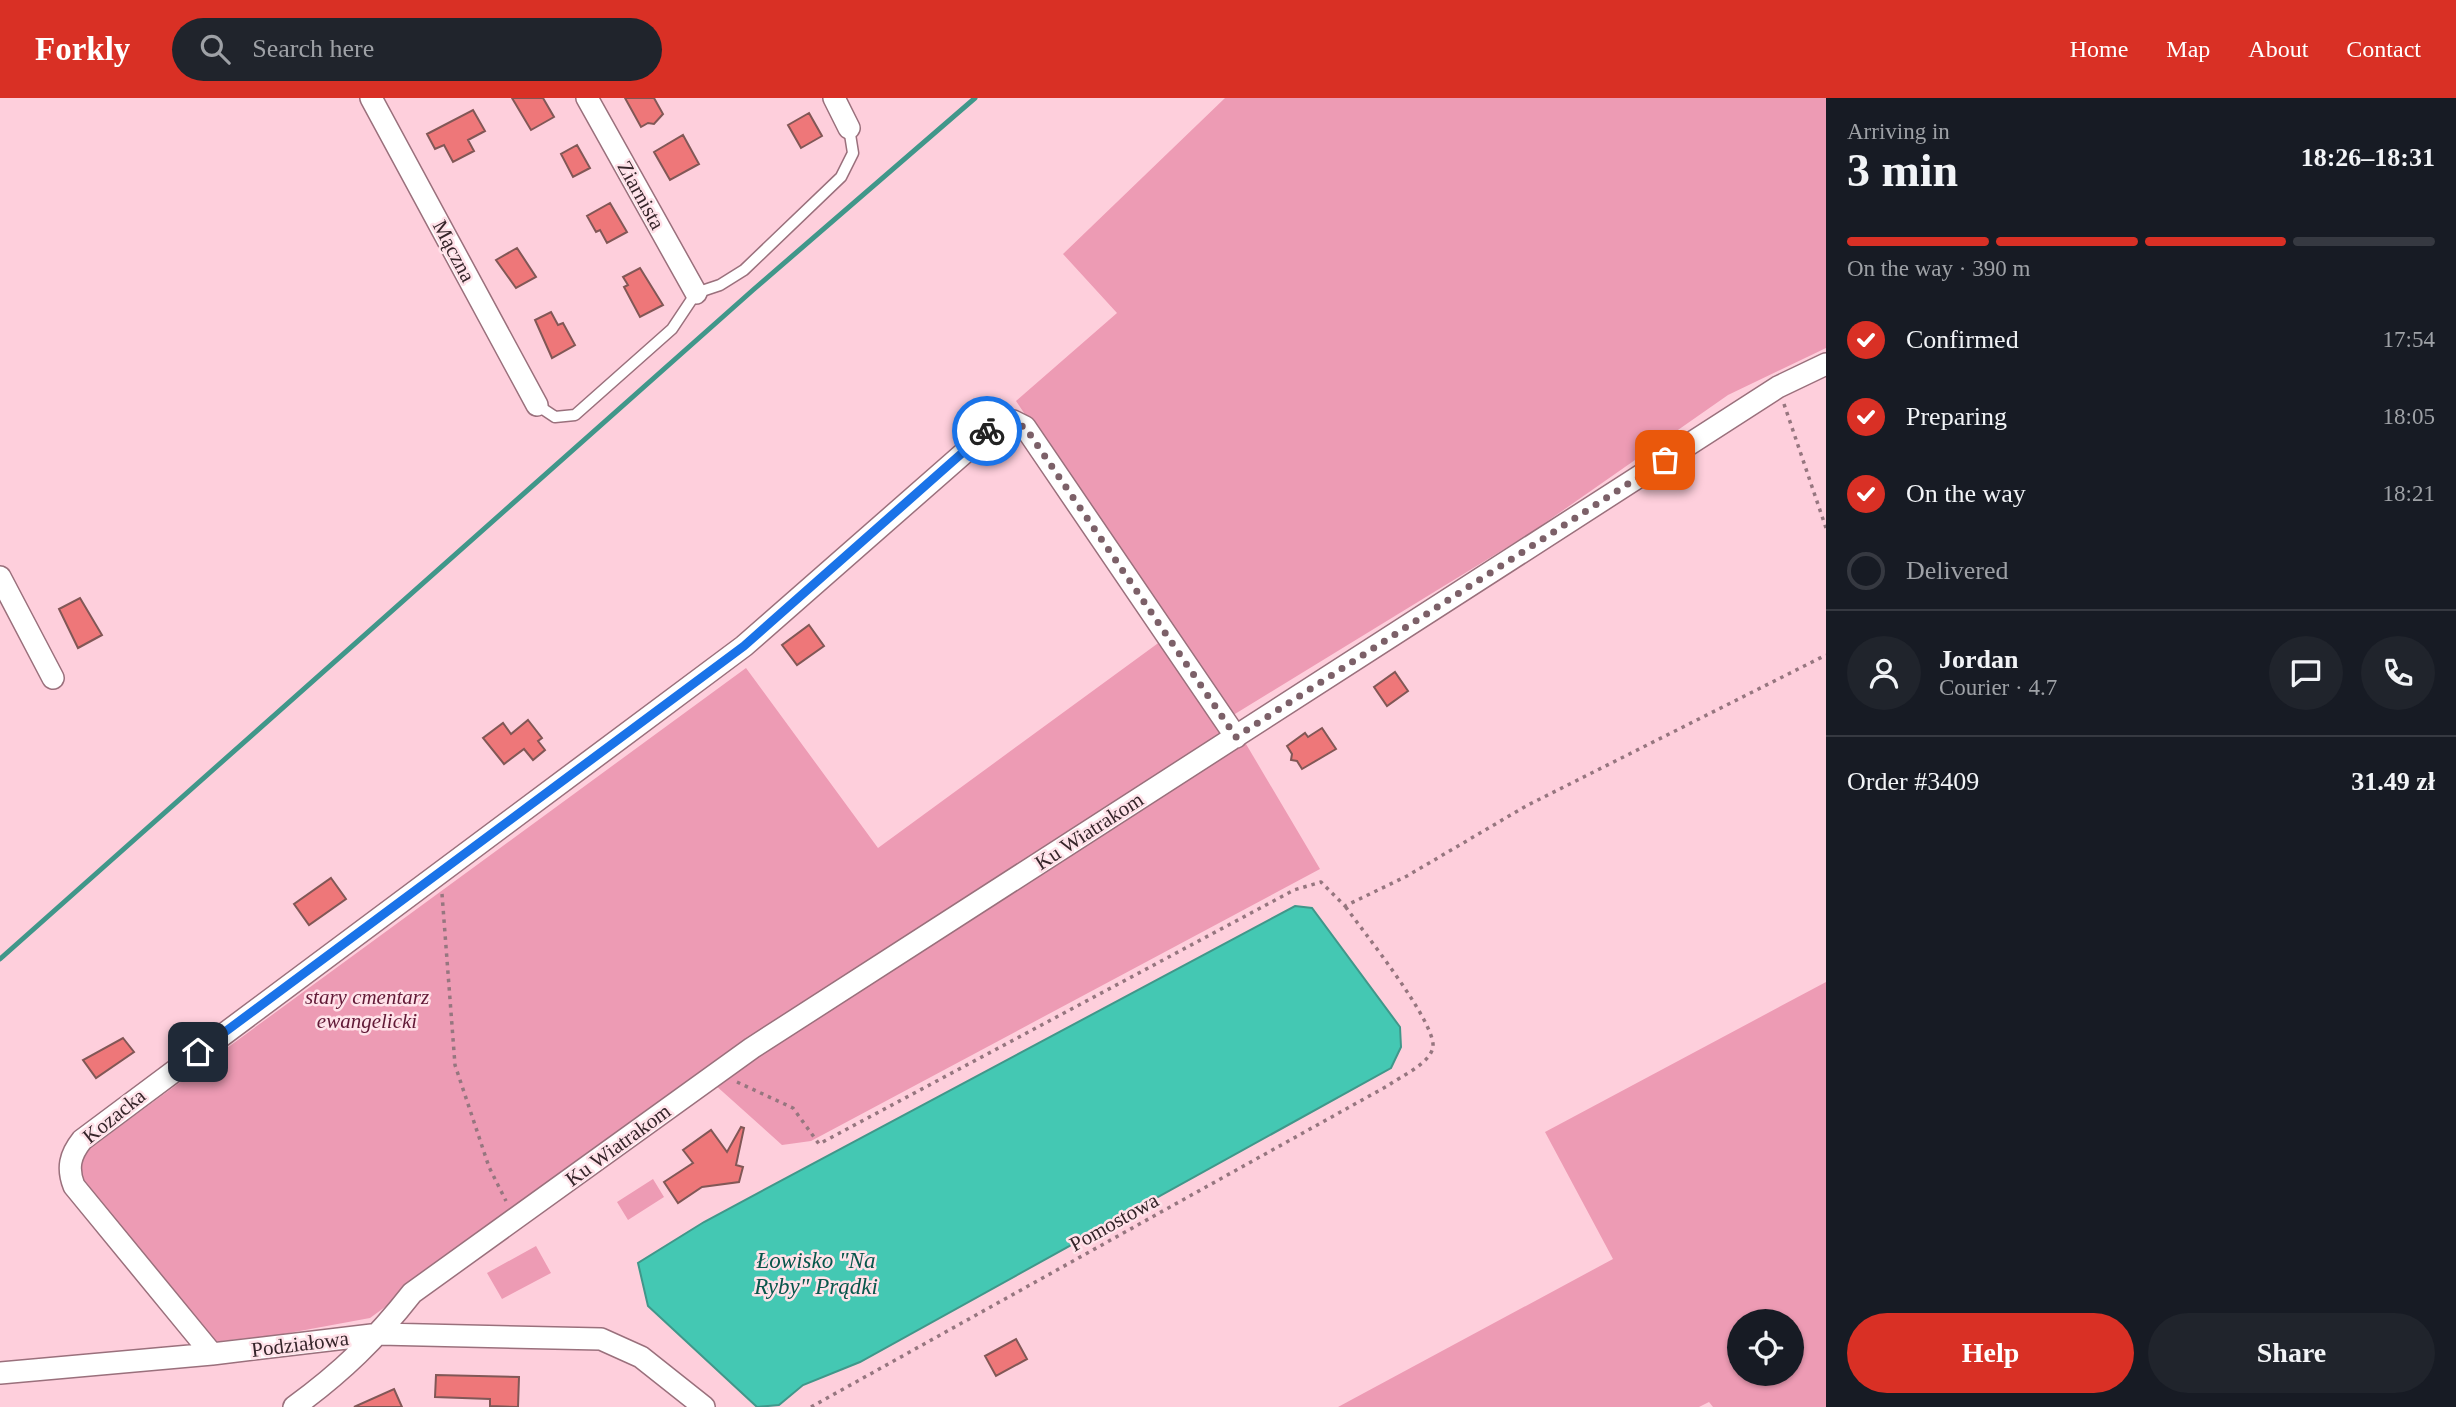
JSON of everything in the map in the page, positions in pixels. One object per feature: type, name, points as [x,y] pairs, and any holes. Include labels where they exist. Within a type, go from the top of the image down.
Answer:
[{"type":"street","name":"Mączna","points":[[371,98],[537,405]]},
{"type":"street","name":"Ziarnista","points":[[587,98],[696,293]]},
{"type":"street","points":[[834,98],[849,128]]},
{"type":"street","name":"Ku Wiatrakom","points":[[294,1407],[342,1371],[380,1334],[412,1293],[715,1075],[1778,387],[1826,364]]},
{"type":"street","name":"Kozacka","points":[[212,1354],[74,1186],[69,1167],[74,1150],[88,1133],[744,646],[987,432],[1006,422],[1025,427],[1236,737]]},
{"type":"street","points":[[0,577],[53,678]]},
{"type":"street","name":"Podziałowa","points":[[0,1373],[212,1354],[380,1334],[601,1339],[641,1357],[704,1407]]},
{"type":"lane","points":[[537,405],[555,417],[575,415],[672,328],[696,293],[720,285],[744,270],[841,177],[853,153],[849,128]]},
{"type":"path","points":[[1778,387],[1826,528]]},
{"type":"path","points":[[715,1075],[758,1089],[793,1108],[819,1144],[1294,890],[1321,882],[1345,906],[1407,876],[1526,806],[1826,656]]},
{"type":"path","points":[[440,871],[455,1065],[489,1167],[515,1219]]},
{"type":"path","name":"Pomostowa","points":[[811,1407],[1377,1092],[1428,1058],[1433,1047],[1431,1034],[1415,1003],[1345,906]]},
{"type":"green space","name":"stary cmentarz ewangelicki","points":[[1225,98],[1826,98],[1826,348],[1728,395],[1532,532],[1230,717],[1320,869],[811,1141],[782,1145],[704,1075],[370,1318],[278,1335],[212,1342],[80,1178],[82,1154],[746,668],[878,848],[1172,633],[1016,401],[1117,313],[1063,254]]},
{"type":"green space","points":[[1826,982],[1826,1407],[1713,1407],[1709,1402],[1699,1407],[1338,1407],[1613,1259],[1545,1132]]},
{"type":"green space","points":[[653,1179],[664,1197],[628,1220],[617,1202]]},
{"type":"green space","points":[[536,1246],[551,1273],[502,1299],[487,1273]]},
{"type":"water","name":"Łowisko \"Na Ryby\" Prądki","points":[[1295,906],[1312,908],[1400,1027],[1401,1047],[1391,1068],[860,1362],[803,1385],[779,1405],[757,1407],[648,1306],[638,1263],[704,1222]]},
{"type":"building","points":[[512,98],[543,98],[554,117],[531,130]]},
{"type":"building","points":[[625,98],[654,98],[663,114],[654,124],[648,123],[641,127]]},
{"type":"building","points":[[473,110],[485,131],[468,140],[474,151],[453,162],[444,145],[435,149],[427,134]]},
{"type":"building","points":[[809,113],[822,136],[801,148],[788,125]]},
{"type":"building","points":[[683,135],[699,164],[670,180],[654,152]]},
{"type":"building","points":[[577,145],[590,168],[573,177],[561,154]]},
{"type":"building","points":[[610,203],[627,232],[607,243],[600,230],[596,232],[587,216]]},
{"type":"building","points":[[517,248],[536,277],[516,288],[496,260]]},
{"type":"building","points":[[640,268],[663,305],[640,317],[624,287],[628,285],[623,277]]},
{"type":"building","points":[[551,312],[558,325],[563,323],[575,345],[552,358],[535,320]]},
{"type":"building","points":[[80,598],[102,635],[78,648],[59,609]]},
{"type":"building","points":[[809,625],[824,646],[797,665],[782,645]]},
{"type":"building","points":[[1395,672],[1408,691],[1387,706],[1374,687]]},
{"type":"building","points":[[528,720],[542,738],[538,741],[545,750],[533,760],[524,749],[504,764],[483,738],[503,723],[511,734]]},
{"type":"building","points":[[1322,728],[1336,749],[1302,769],[1297,761],[1291,760],[1292,754],[1287,746],[1305,733],[1308,737]]},
{"type":"building","points":[[331,878],[346,899],[309,925],[294,904]]},
{"type":"building","points":[[123,1038],[134,1052],[96,1078],[83,1060]]},
{"type":"building","points":[[741,1127],[744,1128],[736,1165],[743,1167],[739,1182],[702,1187],[678,1203],[664,1182],[693,1163],[683,1150],[711,1130],[727,1152]]},
{"type":"building","points":[[1016,1339],[1027,1359],[996,1376],[985,1356]]},
{"type":"building","points":[[436,1375],[519,1377],[518,1407],[490,1406],[490,1399],[435,1397]]},
{"type":"building","points":[[394,1389],[402,1407],[354,1407]]},
{"type":"waterway","points":[[0,959],[753,290],[975,98]]},
{"type":"way so far","points":[[987,431],[996,425],[1013,421],[1025,427],[1236,737],[1665,460]]},
{"type":"route","points":[[198,1052],[744,646],[987,431]]}]
